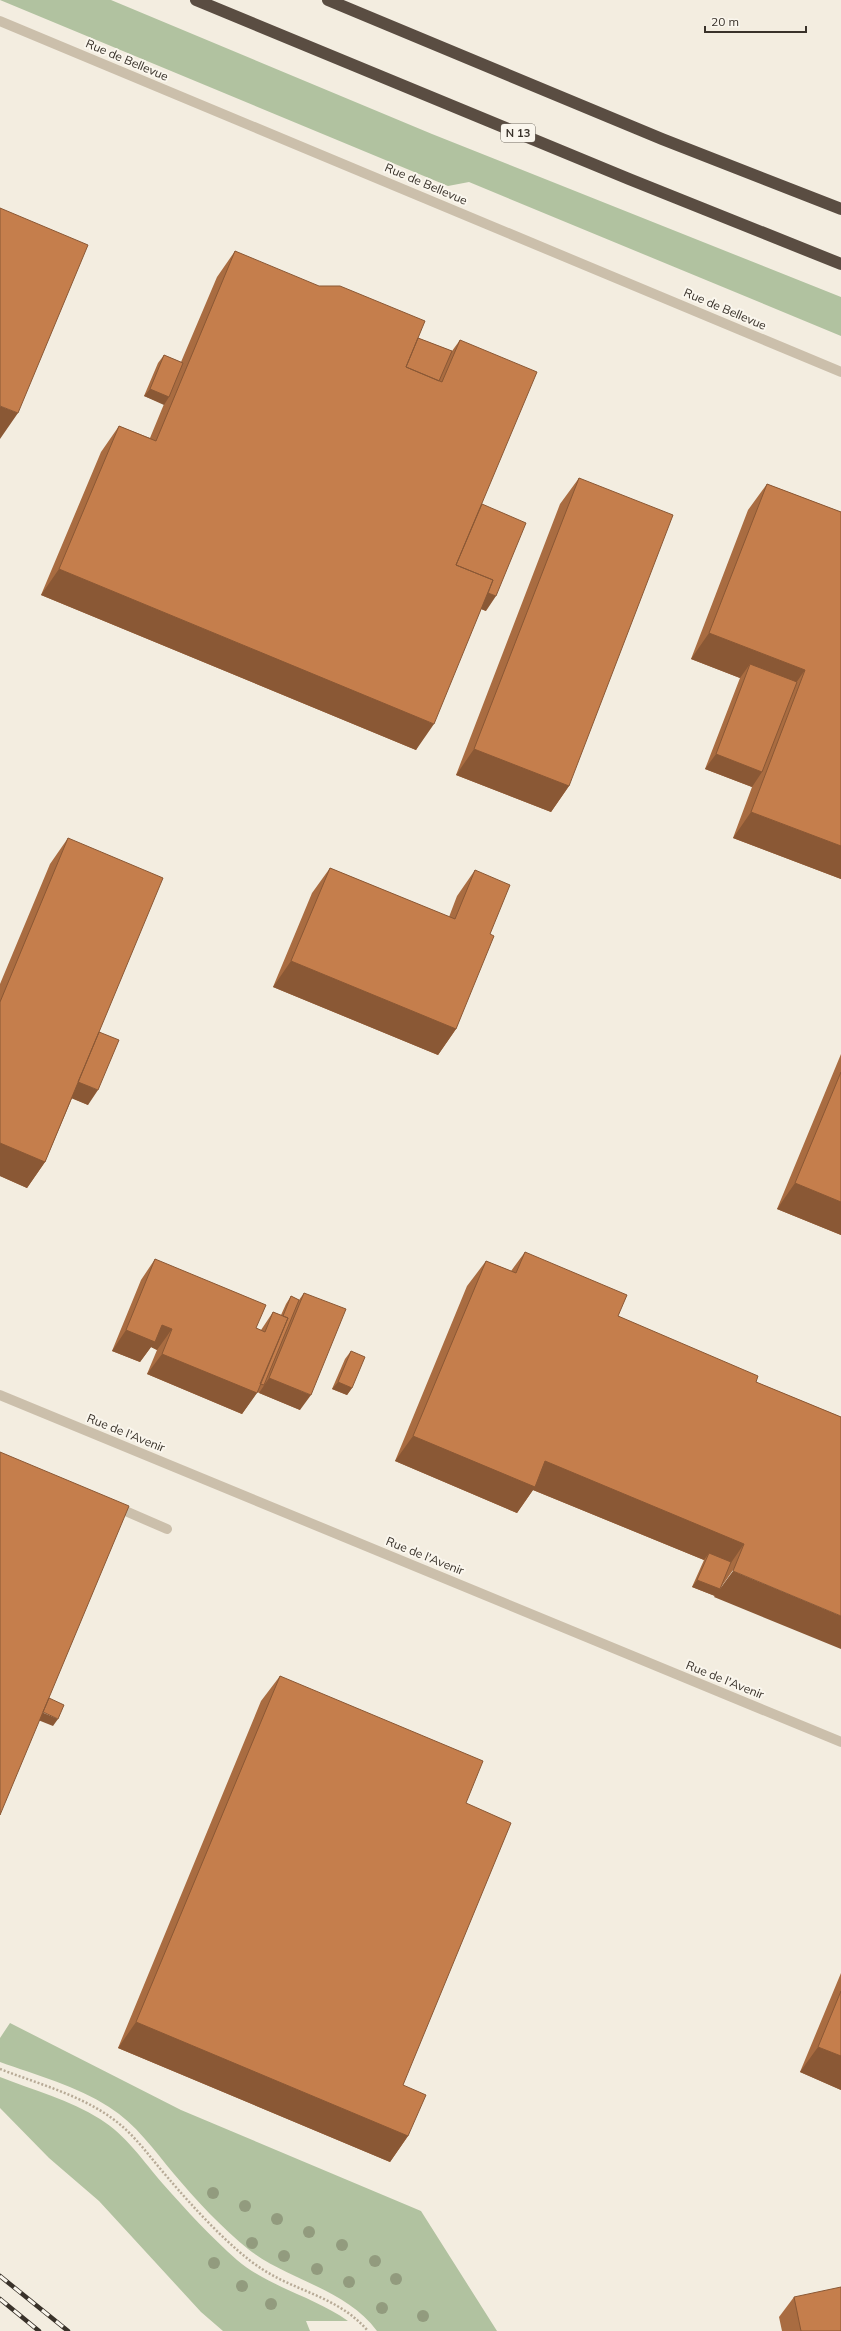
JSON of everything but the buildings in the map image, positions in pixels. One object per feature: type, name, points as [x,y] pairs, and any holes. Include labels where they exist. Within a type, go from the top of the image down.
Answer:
[{"type":"highway","name":"N 13","points":[[196,0],[621,176],[841,264]]},
{"type":"highway","points":[[328,0],[662,138],[841,209]]},
{"type":"street","name":"Rue de Bellevue","points":[[0,21],[841,372]]},
{"type":"street","name":"Rue de l'Avenir","points":[[0,1395],[841,1742]]},
{"type":"street","points":[[101,1501],[167,1529]]},
{"type":"path","points":[[0,2070],[79,2100],[105,2113],[139,2143],[169,2180],[243,2254],[262,2269],[337,2304],[368,2331]]},
{"type":"green space","points":[[0,0],[111,0],[432,134],[841,297],[841,336],[469,182],[448,186]]},
{"type":"green space","points":[[10,2023],[181,2110],[421,2211],[497,2331],[377,2331],[364,2316],[349,2305],[316,2286],[264,2260],[248,2249],[219,2223],[182,2184],[136,2129],[119,2114],[84,2093],[42,2076],[0,2062],[0,2038]]},
{"type":"green space","points":[[0,2077],[76,2106],[109,2125],[134,2149],[163,2184],[199,2223],[237,2260],[263,2278],[335,2312],[348,2321],[306,2321],[310,2331],[223,2331],[201,2312],[99,2201],[49,2158],[0,2108]]},
{"type":"railway","points":[[0,2276],[68,2331]]},
{"type":"railway","points":[[0,2299],[39,2331]]}]
